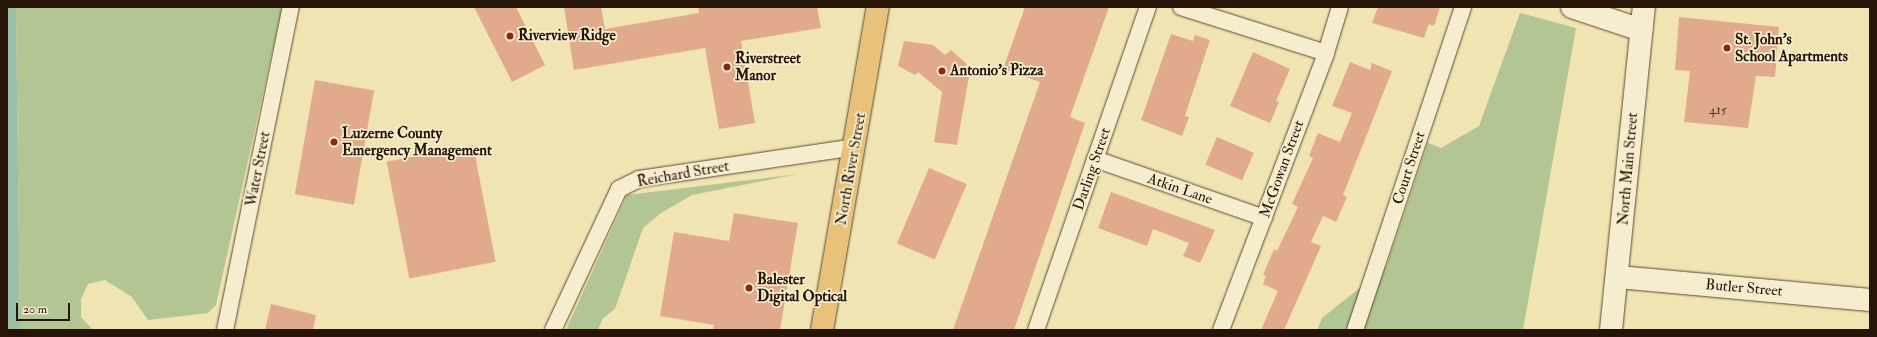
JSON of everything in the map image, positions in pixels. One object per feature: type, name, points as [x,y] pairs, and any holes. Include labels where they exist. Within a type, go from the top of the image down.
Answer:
[{"type":"main road","name":"North River Street","points":[[822,330],[855,147],[878,7]]},
{"type":"main road","points":[[1572,7],[1641,30]]},
{"type":"main road","name":"North Main Street","points":[[1611,330],[1618,276],[1644,7]]},
{"type":"main road","name":"Butler Street","points":[[1618,276],[1870,300]]},
{"type":"street","name":"Water Street","points":[[225,330],[291,7]]},
{"type":"street","name":"Darling Street","points":[[1036,330],[1148,7]]},
{"type":"street","points":[[1181,7],[1326,53]]},
{"type":"street","name":"McGowan Street","points":[[1221,330],[1326,53],[1340,7]]},
{"type":"street","name":"Court Street","points":[[1355,330],[1463,7]]},
{"type":"street","name":"Reichard Street","points":[[553,330],[618,188],[639,179],[855,147]]},
{"type":"street","name":"Atkin Lane","points":[[1095,159],[1264,218]]},
{"type":"shaded area","points":[[7,7],[16,7],[20,330],[7,330]]},
{"type":"shaded area","points":[[16,7],[282,7],[216,305],[208,313],[148,320],[132,297],[105,280],[88,284],[81,299],[81,317],[93,330],[20,330]]},
{"type":"shaded area","points":[[1520,13],[1576,28],[1523,330],[1317,330],[1322,318],[1386,267],[1428,143],[1441,148],[1479,126]]},
{"type":"shaded area","points":[[798,174],[692,195],[661,213],[643,228],[615,309],[603,318],[598,330],[566,330],[627,195]]},
{"type":"building","name":"Riverview Ridge","points":[[474,7],[516,7],[545,65],[512,82]]},
{"type":"building","name":"Riverstreet Manor","points":[[564,7],[601,7],[605,29],[699,13],[698,7],[817,7],[821,28],[741,41],[755,123],[719,129],[705,48],[574,70]]},
{"type":"building","points":[[1025,7],[1109,7],[1070,117],[1085,123],[1014,330],[953,330],[1040,82],[1003,69]]},
{"type":"building","points":[[1378,7],[1440,7],[1434,26],[1429,24],[1424,38],[1372,23]]},
{"type":"building","name":"St. John's School Apartments","points":[[1679,17],[1779,27],[1775,77],[1756,76],[1748,128],[1684,122],[1690,71],[1675,70]]},
{"type":"building","points":[[1171,34],[1193,41],[1195,35],[1210,40],[1185,116],[1189,117],[1182,136],[1141,120]]},
{"type":"building","points":[[904,41],[933,45],[945,55],[951,50],[967,64],[965,67],[970,71],[957,145],[934,142],[942,92],[918,72],[915,75],[898,66]]},
{"type":"building","points":[[1253,52],[1290,69],[1276,101],[1279,102],[1270,123],[1230,106]]},
{"type":"building","points":[[1350,62],[1370,70],[1372,63],[1392,71],[1343,195],[1347,197],[1336,222],[1323,216],[1311,242],[1321,246],[1284,330],[1261,330],[1278,291],[1263,284],[1266,276],[1263,275],[1274,249],[1277,251],[1298,207],[1292,204],[1313,158],[1309,156],[1318,133],[1340,142],[1352,113],[1332,106]]},
{"type":"building","name":"Luzerne County Emergency Management","points":[[315,80],[374,90],[354,205],[295,194]]},
{"type":"building","points":[[1217,137],[1254,153],[1242,180],[1205,165]]},
{"type":"building","points":[[473,145],[496,262],[409,279],[387,162]]},
{"type":"building","points":[[929,168],[967,184],[935,260],[897,243]]},
{"type":"building","points":[[1111,192],[1215,230],[1200,263],[1183,256],[1189,243],[1153,229],[1147,246],[1098,228]]},
{"type":"building","points":[[734,213],[798,223],[780,330],[713,330],[714,325],[660,316],[674,232],[729,241]]},
{"type":"building","points":[[271,304],[316,315],[313,330],[265,330]]},
{"type":"place","name":"Riverview Ridge","points":[[510,36]]},
{"type":"place","name":"St. John's School Apartments","points":[[1727,48]]},
{"type":"place","name":"Riverstreet Manor","points":[[727,67]]},
{"type":"place","name":"Antonio's Pizza","points":[[942,71]]},
{"type":"place","name":"Luzerne County Emergency Management","points":[[334,142]]},
{"type":"place","name":"Balester Digital Optical","points":[[749,288]]}]
